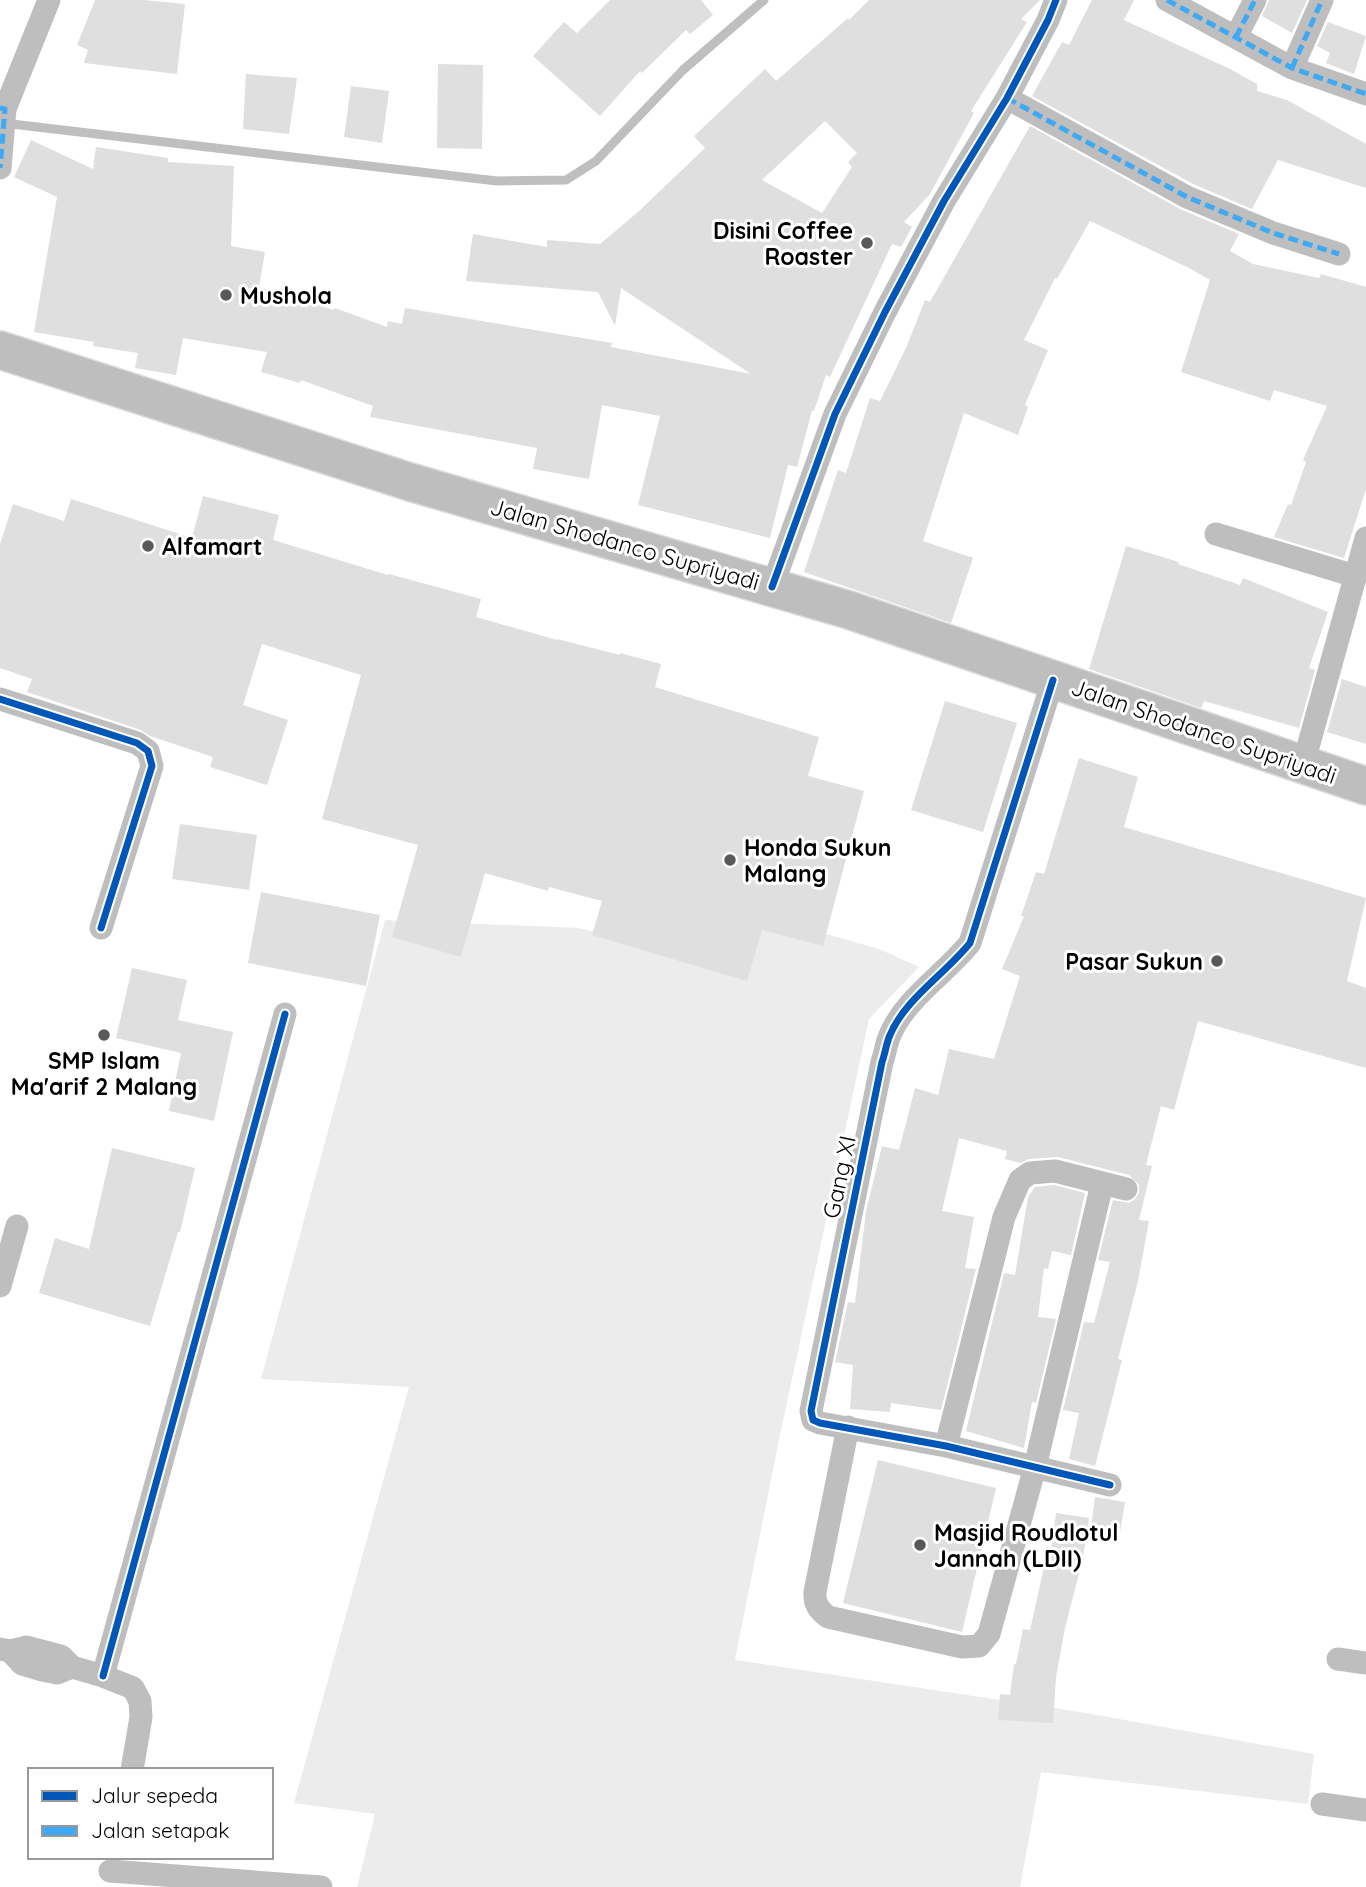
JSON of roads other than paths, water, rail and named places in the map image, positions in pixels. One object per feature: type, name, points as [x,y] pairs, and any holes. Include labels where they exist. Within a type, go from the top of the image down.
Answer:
[{"type":"main road","name":"Jalan Shodanco Supriyadi","points":[[0,350],[410,482],[862,614],[1366,786]]},
{"type":"street","points":[[0,168],[3,116],[50,0]]},
{"type":"street","points":[[772,587],[835,414],[944,201],[1007,98],[1056,0]]},
{"type":"street","points":[[1167,0],[1292,68],[1366,94]]},
{"type":"street","points":[[1236,37],[1255,0]]},
{"type":"street","points":[[1292,68],[1322,0]]},
{"type":"street","points":[[1007,98],[1187,197],[1273,233],[1339,254]]},
{"type":"street","points":[[1216,534],[1355,576]]},
{"type":"street","points":[[1303,765],[1366,538]]},
{"type":"street","name":"Gang XI","points":[[1053,680],[970,943],[955,962],[906,1010],[890,1034],[811,1411],[813,1420],[820,1423],[946,1447],[1110,1485]]},
{"type":"street","points":[[0,699],[137,743],[148,751],[152,766],[101,928]]},
{"type":"street","points":[[103,1676],[285,1014]]},
{"type":"street","points":[[946,1447],[1004,1217],[1020,1180],[1030,1173],[1055,1171],[1126,1189]]},
{"type":"street","points":[[848,1427],[815,1592],[814,1600],[818,1607],[828,1617],[961,1647],[979,1646],[989,1634],[1035,1467],[1102,1184]]},
{"type":"street","points":[[0,1286],[17,1226]]},
{"type":"street","points":[[5,1650],[27,1647],[61,1656],[72,1668],[103,1676],[132,1688],[140,1701],[141,1717],[132,1768]]},
{"type":"street","points":[[1338,1659],[1366,1663]]},
{"type":"street","points":[[1322,1804],[1366,1810]]},
{"type":"street","points":[[109,1872],[321,1887]]},
{"type":"waterway","points":[[3,123],[497,181],[566,180],[596,161],[683,70],[764,0]]},
{"type":"place","name":"Disini Coffee Roaster","points":[[867,243]]},
{"type":"place","name":"Mushola","points":[[226,295]]},
{"type":"place","name":"Alfamart","points":[[148,546]]},
{"type":"place","name":"Honda Sukun Malang","points":[[730,860]]},
{"type":"place","name":"Pasar Sukun","points":[[1217,961]]},
{"type":"place","name":"SMP Islam Ma'arif 2 Malang","points":[[104,1035]]},
{"type":"place","name":"Masjid Roudlotul Jannah (LDII)","points":[[920,1545]]}]
